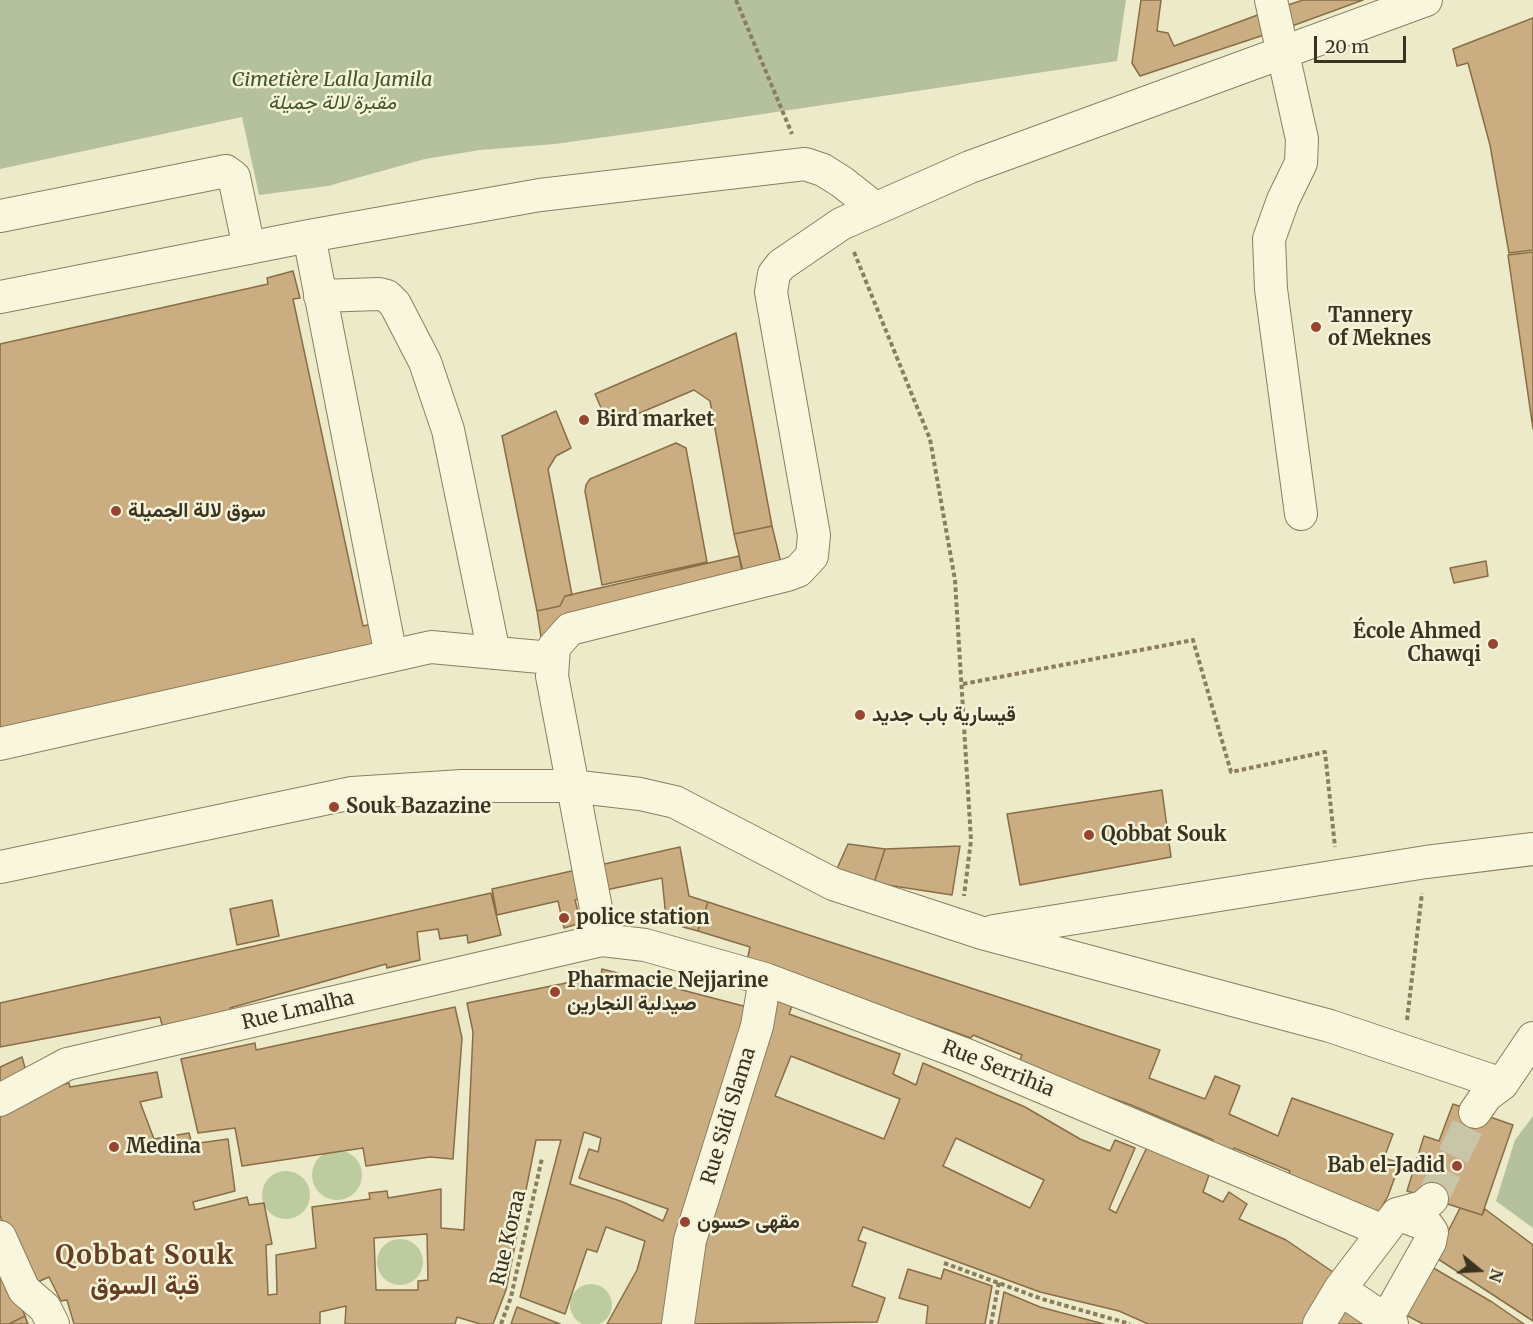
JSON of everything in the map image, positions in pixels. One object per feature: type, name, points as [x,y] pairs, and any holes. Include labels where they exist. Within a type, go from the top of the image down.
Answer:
[{"type":"street","points":[[1271,0],[1302,139],[1301,163],[1283,200],[1269,239],[1271,289],[1301,514]]},
{"type":"street","points":[[602,940],[571,786],[551,658],[554,647],[570,630],[788,575],[798,571],[812,556],[814,535],[771,286],[781,265],[842,224],[970,167],[1426,0]]},
{"type":"street","points":[[0,297],[309,236],[540,195],[805,164],[833,176],[875,208]]},
{"type":"street","points":[[0,216],[226,171],[234,177],[249,248]]},
{"type":"street","points":[[309,236],[391,656]]},
{"type":"street","points":[[320,296],[379,294],[387,296],[395,304],[425,362],[448,430],[494,653]]},
{"type":"street","points":[[0,744],[431,647],[551,658]]},
{"type":"street","points":[[0,867],[352,793],[462,786],[571,786],[640,794],[675,802],[833,884],[969,929],[1330,1026],[1502,1084]]},
{"type":"street","points":[[969,929],[1338,877],[1426,862],[1533,849]]},
{"type":"street","name":"Rue Serrihia","points":[[602,940],[645,945],[765,979],[969,1056],[1390,1222],[1427,1225],[1432,1232],[1430,1242],[1389,1322]]},
{"type":"street","name":"Rue Lmalha","points":[[0,1100],[67,1064],[602,940]]},
{"type":"street","name":"Rue Sidi Slama","points":[[678,1324],[690,1240],[757,1026],[765,979]]},
{"type":"street","points":[[1475,1112],[1485,1096],[1502,1084],[1533,1038]]},
{"type":"street","points":[[1319,1324],[1340,1289],[1390,1222],[1424,1207],[1432,1199]]},
{"type":"street","points":[[0,1237],[24,1290],[45,1308],[53,1324]]},
{"type":"street","points":[[1340,1289],[1389,1322]]},
{"type":"path","points":[[736,0],[805,164]]},
{"type":"path","points":[[842,224],[930,439],[955,580],[971,840],[967,885],[969,929]]},
{"type":"path","points":[[963,684],[1192,640],[1232,772],[1325,752],[1338,877]]},
{"type":"path","points":[[1404,1051],[1426,862]]},
{"type":"path","name":"Rue Koraa","points":[[501,1324],[511,1297],[542,1158]]},
{"type":"path","points":[[944,1263],[1042,1299],[1130,1324]]},
{"type":"path","points":[[991,1324],[999,1282]]},
{"type":"green space","name":"Cimetière Lalla Jamila مقبرة لالة جميلة","points":[[0,0],[1126,0],[1117,61],[656,130],[555,144],[480,150],[425,159],[328,186],[259,195],[242,117],[0,169]]},
{"type":"green space","points":[[1533,1116],[1533,1228],[1496,1201],[1515,1140]]},
{"type":"green space","points":[[337,1150],[355,1157],[362,1175],[355,1193],[337,1200],[319,1193],[312,1175],[319,1157]]},
{"type":"green space","points":[[286,1171],[303,1178],[310,1195],[303,1212],[286,1219],[269,1212],[262,1195],[269,1178]]},
{"type":"green space","points":[[400,1239],[416,1246],[423,1262],[416,1278],[400,1285],[384,1278],[377,1262],[384,1246]]},
{"type":"green space","points":[[591,1284],[606,1290],[612,1305],[606,1320],[591,1326],[576,1320],[570,1305],[576,1290]]},
{"type":"building","points":[[1141,0],[1161,0],[1157,31],[1168,33],[1174,46],[1263,13],[1267,34],[1140,76],[1132,63]]},
{"type":"building","points":[[1303,0],[1363,0],[1292,26],[1285,6]]},
{"type":"building","points":[[1533,18],[1533,250],[1509,253],[1490,145],[1468,63],[1457,66],[1453,49]]},
{"type":"building","points":[[1533,252],[1533,429],[1508,255]]},
{"type":"building","points":[[293,271],[300,298],[293,299],[363,626],[372,624],[376,651],[350,649],[0,728],[0,344],[268,284],[267,278]]},
{"type":"building","points":[[736,333],[772,526],[734,534],[710,401],[694,390],[609,426],[595,394]]},
{"type":"building","points":[[556,411],[571,448],[556,456],[548,469],[572,595],[565,596],[560,606],[537,611],[502,436]]},
{"type":"building","points":[[676,443],[686,448],[707,562],[602,585],[585,491],[586,485],[590,479]]},
{"type":"building","points":[[772,526],[783,571],[745,580],[734,534]]},
{"type":"building","points":[[739,556],[743,576],[541,637],[537,611],[560,606],[565,596]]},
{"type":"building","points":[[1486,561],[1488,576],[1454,583],[1450,568]]},
{"type":"building","name":"Qobbat Souk","points":[[1162,790],[1171,857],[1020,885],[1007,814]]},
{"type":"building","points":[[848,844],[885,849],[874,883],[836,871]]},
{"type":"building","points":[[960,846],[952,895],[874,883],[885,849]]},
{"type":"building","points":[[680,847],[689,896],[708,902],[698,931],[683,927],[685,923],[666,918],[662,878],[606,890],[600,865]]},
{"type":"building","points":[[576,870],[582,898],[575,900],[581,923],[564,928],[558,901],[497,915],[492,889]]},
{"type":"building","points":[[491,893],[501,935],[468,943],[467,935],[440,939],[438,929],[417,932],[420,960],[387,968],[386,964],[230,1008],[231,1014],[164,1033],[160,1017],[0,1047],[0,1003]]},
{"type":"building","points":[[272,900],[279,936],[237,945],[230,909]]},
{"type":"building","points":[[708,902],[1160,1050],[1149,1078],[1205,1099],[1215,1076],[1240,1086],[1229,1114],[1278,1136],[1292,1098],[1393,1134],[1384,1158],[1400,1163],[1388,1196],[1377,1216],[1286,1179],[1290,1171],[1234,1148],[1230,1159],[1209,1150],[1213,1140],[1131,1105],[1018,1065],[1022,1055],[973,1035],[971,1038],[918,1019],[915,1024],[747,961],[750,947],[698,931]]},
{"type":"building","name":"Medina","points":[[602,969],[751,1008],[669,1324],[607,1324],[637,1270],[645,1241],[606,1227],[597,1252],[587,1249],[565,1314],[520,1297],[561,1140],[536,1140],[506,1290],[493,1324],[480,1324],[457,1317],[455,1324],[345,1324],[346,1306],[320,1312],[320,1324],[74,1324],[67,1300],[61,1301],[49,1277],[33,1284],[5,1231],[0,1215],[0,1112],[30,1092],[69,1083],[70,1087],[157,1072],[162,1097],[140,1102],[154,1139],[189,1133],[192,1144],[228,1139],[235,1191],[193,1202],[195,1210],[247,1197],[249,1205],[264,1203],[272,1244],[266,1245],[268,1295],[277,1294],[276,1255],[316,1248],[312,1207],[370,1199],[369,1193],[387,1191],[388,1198],[441,1189],[441,1228],[464,1230],[473,1032],[467,1003],[581,980],[599,984]],"holes":[[[584,1132],[601,1138],[598,1152],[589,1149],[579,1178],[668,1209],[663,1221],[623,1202],[570,1184]],[[427,1234],[428,1280],[418,1281],[418,1290],[376,1290],[374,1238]]]},
{"type":"building","points":[[774,994],[794,1001],[789,1014],[900,1054],[893,1074],[916,1085],[923,1063],[1025,1107],[1080,1139],[1110,1151],[1115,1140],[1135,1148],[1109,1209],[1116,1213],[1148,1145],[1209,1175],[1203,1192],[1223,1202],[1229,1192],[1247,1204],[1239,1219],[1286,1240],[1336,1274],[1305,1324],[1148,1324],[1119,1311],[1040,1292],[863,1227],[858,1240],[866,1243],[852,1286],[885,1298],[877,1322],[691,1324],[689,1282]],"holes":[[[791,1056],[900,1099],[884,1139],[775,1096]],[[956,1138],[1044,1180],[1030,1208],[943,1166]]]},
{"type":"building","name":"Medina","points":[[455,1007],[462,1038],[453,1159],[430,1157],[366,1166],[363,1148],[242,1166],[235,1128],[198,1133],[181,1059],[255,1043],[256,1050]]},
{"type":"building","points":[[22,1057],[28,1079],[0,1090],[0,1067]]},
{"type":"building","name":"Bab el-Jadid","points":[[1453,1104],[1513,1125],[1482,1215],[1407,1191],[1424,1136],[1439,1141]]},
{"type":"building","points":[[1460,1208],[1482,1215],[1485,1209],[1533,1245],[1533,1321],[1435,1257]]},
{"type":"building","points":[[0,1253],[25,1316],[9,1324],[0,1324]]},
{"type":"building","points":[[1430,1266],[1492,1302],[1524,1324],[1423,1324],[1402,1313]]},
{"type":"building","points":[[908,1269],[941,1279],[944,1269],[992,1286],[985,1324],[926,1324],[928,1306],[899,1298]]},
{"type":"building","points":[[1004,1292],[1040,1307],[1104,1324],[998,1324]]},
{"type":"building","points":[[1341,1306],[1374,1324],[1330,1324]]},
{"type":"building","points":[[517,1307],[560,1324],[511,1324]]},
{"type":"building","points":[[25,1316],[28,1324],[9,1324]]},
{"type":"tunnel","points":[[1432,1199],[1475,1112]]},
{"type":"place","name":"Tannery of Meknes","points":[[1316,327]]},
{"type":"place","name":"Bird market","points":[[584,420]]},
{"type":"place","name":"سوق لالة الجميلة","points":[[116,511]]},
{"type":"place","name":"École Ahmed Chawqi","points":[[1493,644]]},
{"type":"place","name":"قيسارية باب جديد","points":[[860,715]]},
{"type":"place","name":"Souk Bazazine","points":[[334,807]]},
{"type":"place","name":"Qobbat Souk","points":[[1089,835]]},
{"type":"place","name":"police station","points":[[564,918]]},
{"type":"place","name":"Pharmacie Nejjarine صيدلية النجارين","points":[[555,992]]},
{"type":"place","name":"Medina","points":[[114,1147]]},
{"type":"place","name":"Bab el-Jadid","points":[[1457,1166]]},
{"type":"place","name":"مقهى حسون","points":[[685,1222]]},
{"type":"district","name":"Qobbat Souk قبة السوق","points":[[145,1272]]}]
